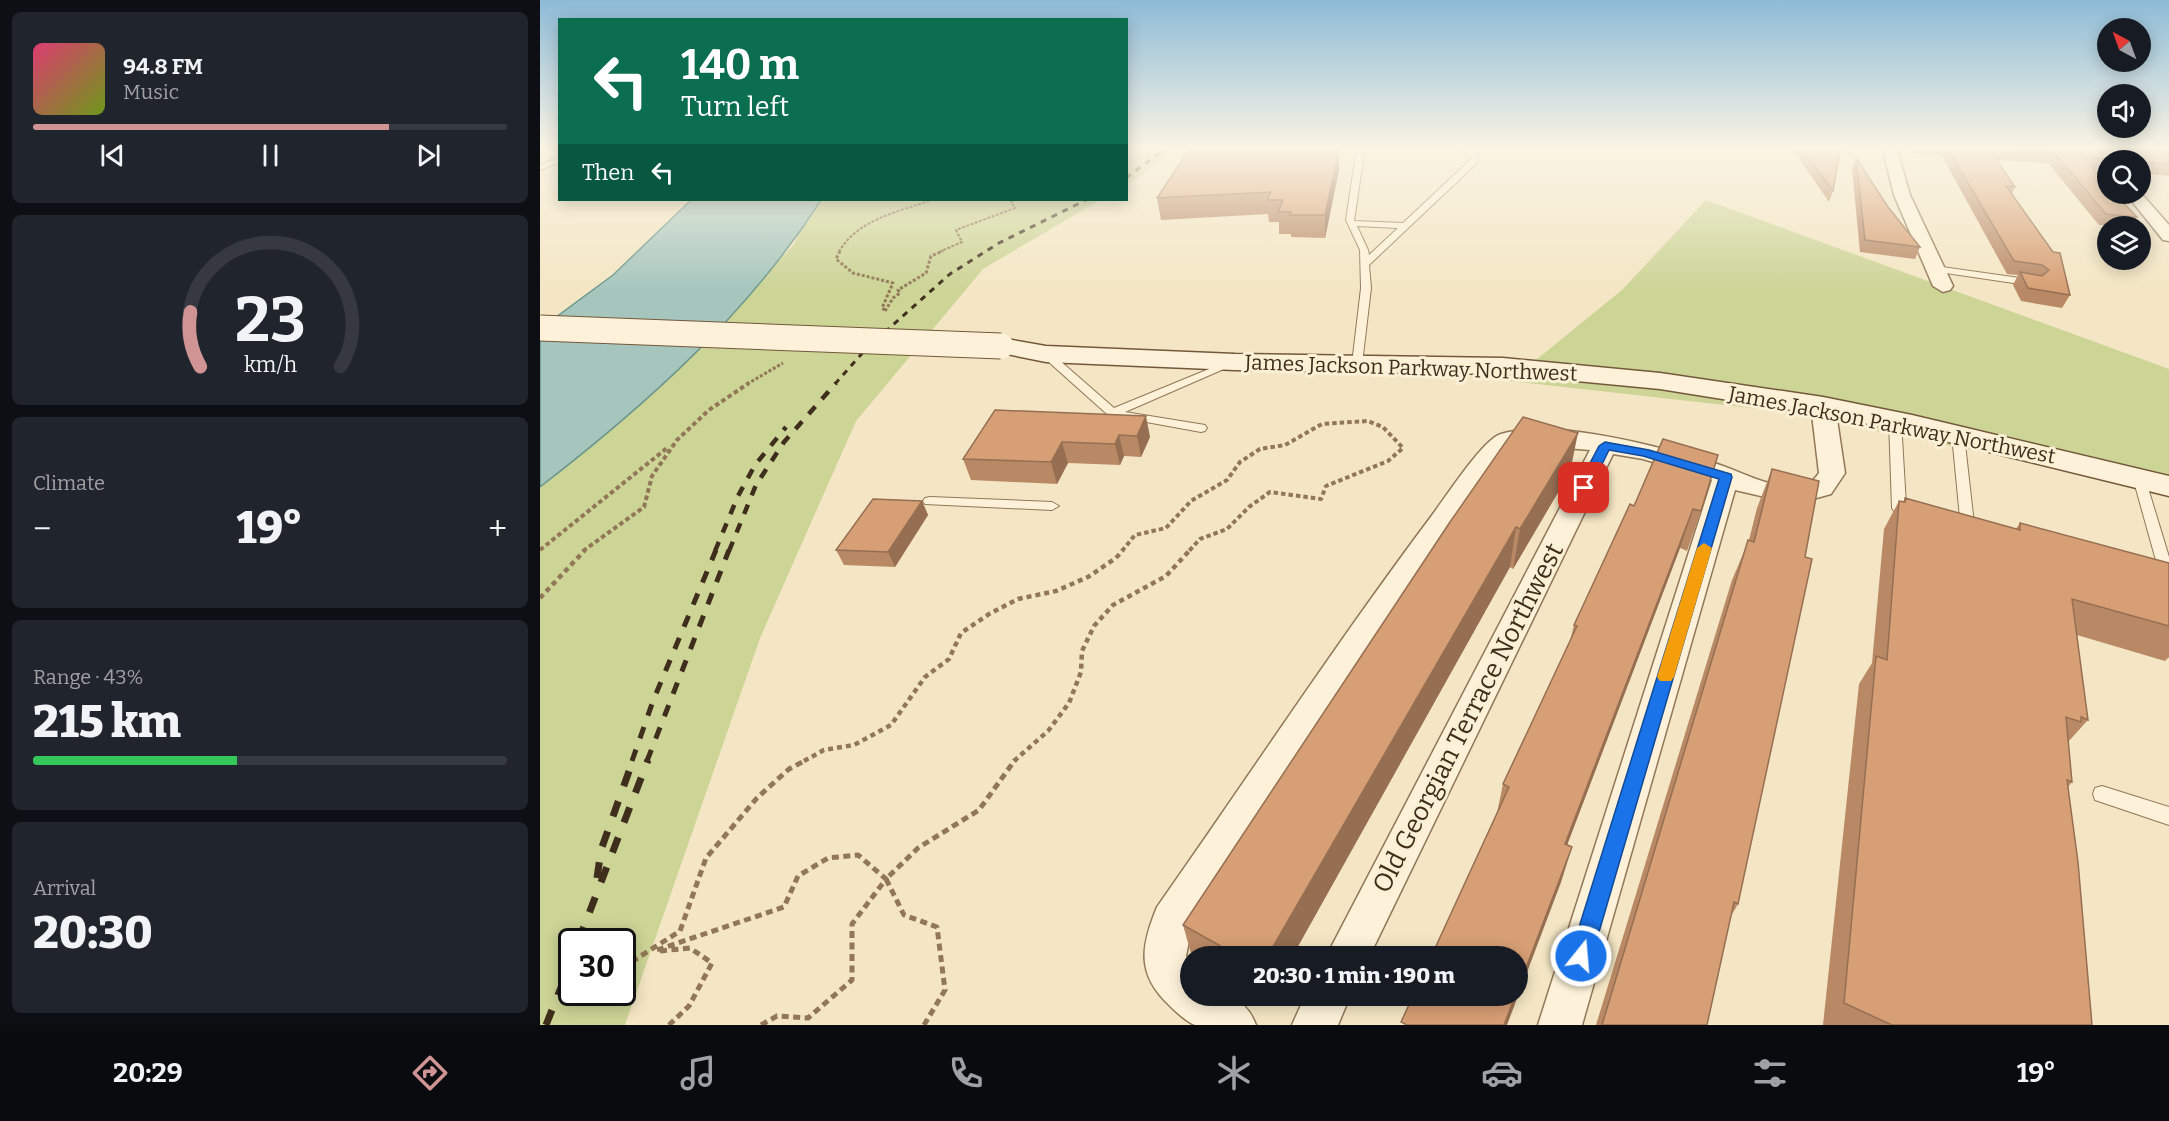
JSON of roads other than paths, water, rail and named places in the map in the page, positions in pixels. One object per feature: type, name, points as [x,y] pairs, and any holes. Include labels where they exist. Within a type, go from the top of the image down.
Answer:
[{"type":"main road","name":"James Jackson Parkway Northwest","points":[[540,328],[1001,346],[1046,354],[1235,362],[1503,366],[1578,373],[1671,383],[1823,406],[1958,435],[2169,486]]},
{"type":"street","points":[[1902,195],[1943,286]]},
{"type":"street","points":[[2142,204],[2169,236]]},
{"type":"street","points":[[1180,985],[1165,969],[1163,956],[1172,922],[1436,530],[1488,458],[1505,440],[1511,437],[1565,439],[1645,452],[1726,477],[1753,488],[1795,496],[1822,488],[1832,473],[1823,406]]},
{"type":"street","name":"Old Georgian Terrace Northwest","points":[[1353,946],[1605,446]]},
{"type":"street","points":[[1560,1025],[1726,477]]},
{"type":"street","points":[[1206,1006],[1234,1025]]},
{"type":"street","points":[[1315,1025],[1324,1006]]},
{"type":"lane","points":[[1355,195],[1352,223],[1364,250],[1366,288],[1357,364]]},
{"type":"lane","points":[[1365,264],[1438,195]]},
{"type":"lane","points":[[1352,223],[1404,226]]},
{"type":"lane","points":[[1935,269],[2035,283]]},
{"type":"lane","points":[[1046,354],[1112,413],[1201,428]]},
{"type":"lane","points":[[1112,413],[1235,362]]},
{"type":"lane","points":[[1895,421],[1899,508],[1921,514]]},
{"type":"lane","points":[[1944,519],[1967,524],[1958,435]]},
{"type":"lane","points":[[2139,478],[2169,579]]},
{"type":"lane","points":[[930,501],[1052,506]]},
{"type":"lane","points":[[2152,573],[2169,579]]},
{"type":"lane","points":[[2103,794],[2169,816]]},
{"type":"water","points":[[690,201],[820,201],[762,281],[693,355],[657,390],[540,487],[540,329],[613,275]]},
{"type":"railway","points":[[835,384],[866,349],[950,274],[999,243],[1084,201]]},
{"type":"railway","points":[[729,551],[756,485],[784,442],[836,383]]},
{"type":"railway","points":[[715,551],[738,496],[755,465],[786,427]]},
{"type":"railway","points":[[632,761],[653,701],[716,550]]},
{"type":"railway","points":[[647,761],[729,550]]},
{"type":"railway","points":[[597,878],[601,850],[633,760]]},
{"type":"railway","points":[[583,928],[648,760]]},
{"type":"railway","points":[[546,1025],[558,995]]}]
